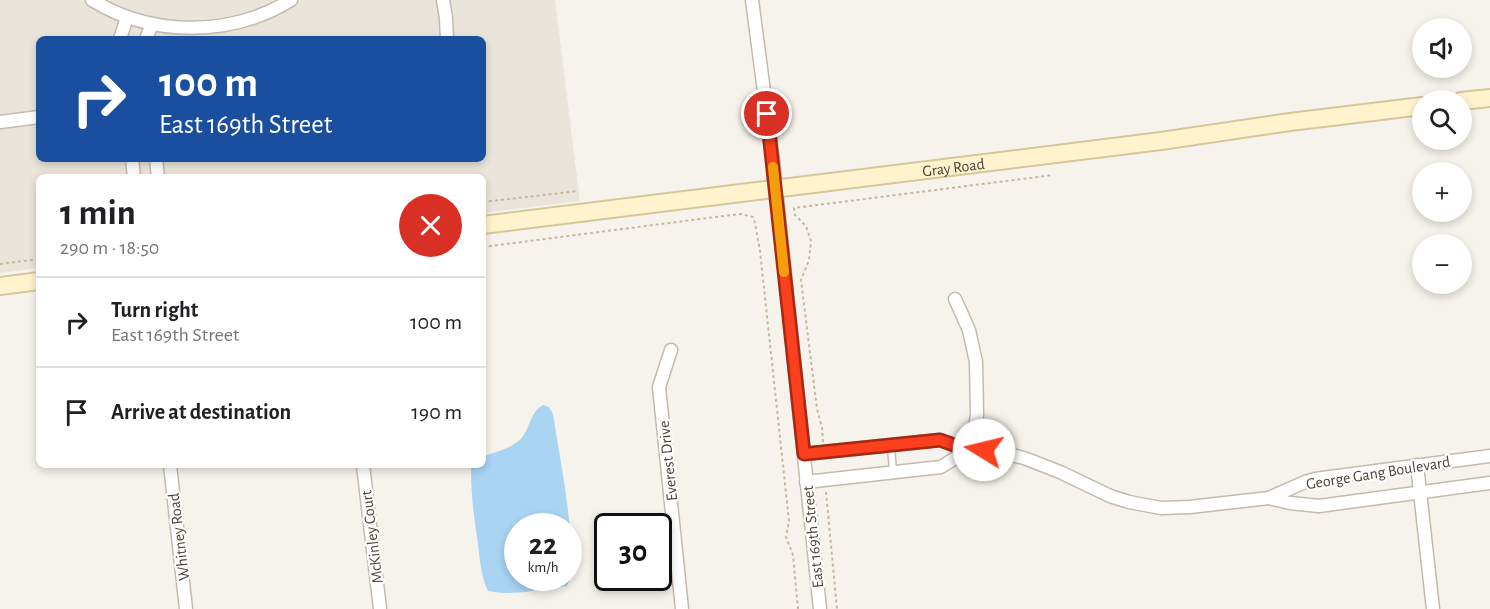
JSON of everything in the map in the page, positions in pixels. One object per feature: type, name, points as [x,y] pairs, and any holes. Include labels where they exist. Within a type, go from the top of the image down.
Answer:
[{"type":"street","points":[[92,0],[127,17],[152,24],[185,28],[234,24],[260,16],[291,0]]},
{"type":"street","points":[[443,0],[447,36]]},
{"type":"street","name":"East 169th Street","points":[[752,0],[776,188],[820,609]]},
{"type":"street","points":[[121,36],[127,17]]},
{"type":"street","points":[[147,36],[152,24]]},
{"type":"street","points":[[1472,100],[1490,98]]},
{"type":"street","name":"Gray Road","points":[[486,225],[1161,141],[1412,107]]},
{"type":"street","points":[[0,122],[36,117]]},
{"type":"street","points":[[0,286],[36,281]]},
{"type":"street","points":[[806,482],[941,467],[968,450],[973,441],[977,414],[976,362],[969,330],[955,299]]},
{"type":"street","name":"Everest Drive","points":[[671,350],[659,387],[682,609]]},
{"type":"street","name":"George Gang Boulevard","points":[[804,454],[940,440],[968,450],[1000,452],[1018,456],[1060,472],[1110,496],[1149,506],[1175,508],[1269,498],[1296,485],[1316,479],[1490,456]]},
{"type":"street","points":[[1418,465],[1433,609]]},
{"type":"street","name":"Whitney Road","points":[[170,468],[186,609]]},
{"type":"street","name":"McKinley Court","points":[[363,468],[380,609]]},
{"type":"street","name":"George Gang Boulevard","points":[[1269,498],[1319,506],[1490,483]]},
{"type":"lane","points":[[891,446],[893,472]]},
{"type":"path","points":[[823,452],[822,429],[817,409],[801,280],[809,260],[811,241],[806,226],[795,216],[794,208],[1053,175]]},
{"type":"path","points":[[486,202],[578,191]]},
{"type":"path","points":[[486,247],[741,214],[753,217],[760,251],[789,521],[786,537],[793,555],[798,609]]},
{"type":"path","points":[[0,264],[36,259]]},
{"type":"path","points":[[825,479],[837,609]]},
{"type":"shaded area","points":[[0,0],[555,0],[580,201],[486,213],[486,174],[36,174],[36,268],[0,273]]},
{"type":"water","points":[[543,405],[549,407],[553,414],[569,513],[504,513],[504,591],[532,591],[499,593],[488,591],[480,562],[471,468],[486,468],[486,455],[507,448],[522,438],[539,407]]},
{"type":"slow traffic","points":[[773,167],[784,272]]},
{"type":"route","points":[[767,114],[804,454],[940,440],[968,450],[984,450]]}]
